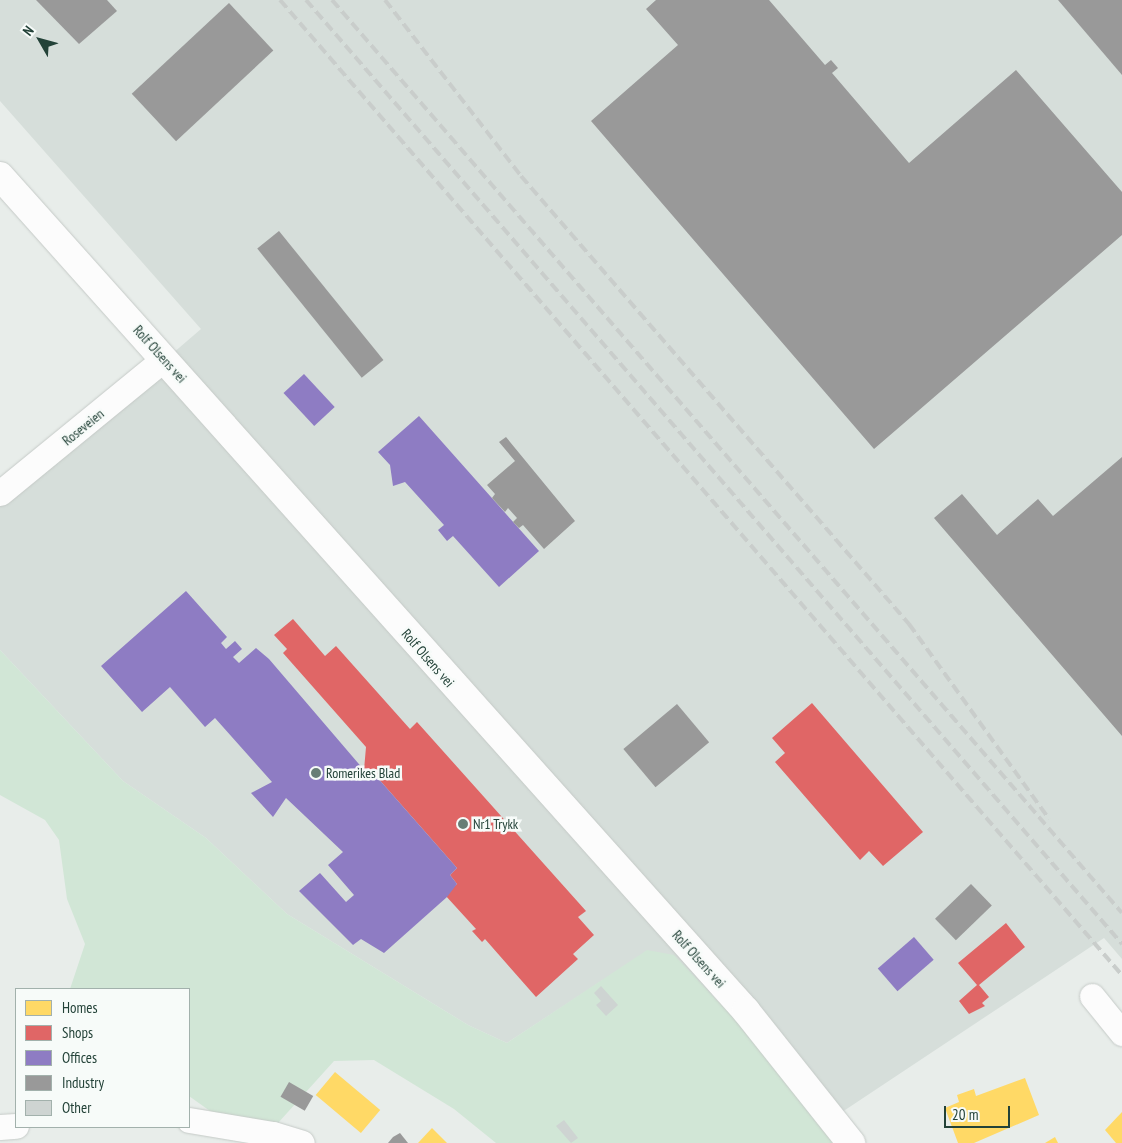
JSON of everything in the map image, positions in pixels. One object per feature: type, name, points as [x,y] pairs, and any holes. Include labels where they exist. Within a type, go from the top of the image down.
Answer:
[{"type":"main road","name":"Rolf Olsens vei","points":[[0,176],[746,1011],[851,1143]]},
{"type":"street","name":"Roseveien","points":[[0,493],[164,359]]},
{"type":"street","points":[[1092,996],[1122,1033]]},
{"type":"street","points":[[190,1120],[274,1134],[302,1143]]},
{"type":"street","points":[[0,1127],[15,1126]]},
{"type":"shaded area","points":[[0,0],[1122,0],[1122,959],[1104,938],[824,1124],[714,996],[647,951],[507,1043],[468,1025],[287,914],[206,838],[123,781],[0,650],[0,502],[201,329],[0,101]]},
{"type":"green space","points":[[0,650],[123,781],[206,838],[287,914],[468,1025],[507,1043],[647,950],[674,955],[734,1018],[838,1143],[496,1143],[454,1109],[374,1060],[334,1061],[278,1123],[224,1121],[190,1097],[190,988],[70,988],[85,944],[67,899],[59,840],[45,820],[0,795]]},
{"type":"building: Homes","points":[[335,1072],[380,1110],[361,1133],[316,1095]]},
{"type":"building: Homes","points":[[1025,1078],[1039,1115],[974,1143],[958,1143],[945,1108],[959,1102],[957,1095],[974,1089],[976,1096]]},
{"type":"building: Homes","points":[[1122,1112],[1122,1143],[1116,1143],[1105,1130]]},
{"type":"building: Homes","points":[[432,1128],[447,1143],[418,1143]]},
{"type":"building: Homes","points":[[1055,1137],[1058,1143],[1045,1143]]},
{"type":"building: Shops","name":"Nr1 Trykk","points":[[293,619],[325,656],[336,646],[410,729],[417,722],[586,911],[578,917],[594,935],[573,954],[578,959],[536,997],[485,939],[482,942],[472,931],[476,929],[445,895],[457,884],[450,875],[457,868],[376,776],[372,779],[364,770],[366,747],[283,653],[287,649],[274,635]]},
{"type":"building: Shops","points":[[812,703],[923,832],[883,866],[869,851],[860,860],[775,762],[785,753],[772,738]]},
{"type":"building: Shops","points":[[1006,923],[1025,947],[979,985],[989,997],[982,1003],[985,1006],[969,1014],[959,1001],[977,985],[958,963]]},
{"type":"building: Offices","points":[[304,374],[335,407],[314,426],[284,393]]},
{"type":"building: Offices","points":[[419,416],[539,551],[499,587],[453,536],[447,541],[438,530],[444,525],[405,482],[393,486],[390,465],[378,452]]},
{"type":"building: Offices","name":"Romerikes Blad","points":[[186,591],[227,637],[221,643],[226,649],[235,641],[242,649],[233,657],[239,663],[256,648],[269,659],[372,779],[376,776],[457,868],[450,875],[457,884],[447,897],[384,953],[361,939],[353,945],[299,891],[320,873],[346,902],[354,895],[328,865],[343,852],[286,798],[273,817],[251,793],[272,782],[215,718],[205,727],[170,687],[142,712],[101,666]]},
{"type":"building: Offices","points":[[914,937],[934,960],[897,991],[878,968]]},
{"type":"building: Industry","points":[[36,0],[107,0],[117,11],[79,44]]},
{"type":"building: Industry","points":[[656,0],[769,0],[825,65],[831,60],[838,68],[832,73],[909,163],[1016,70],[1122,192],[1122,235],[874,449],[591,121],[678,45],[646,9]]},
{"type":"building: Industry","points":[[1058,0],[1122,0],[1122,75]]},
{"type":"building: Industry","points":[[229,3],[273,51],[176,141],[132,94]]},
{"type":"building: Industry","points":[[279,231],[383,360],[362,378],[257,249]]},
{"type":"building: Industry","points":[[506,437],[575,521],[544,549],[523,525],[519,528],[513,522],[517,518],[508,508],[505,512],[492,498],[495,494],[487,485],[515,461],[499,442]]},
{"type":"building: Industry","points":[[1122,457],[1122,736],[934,518],[962,494],[997,535],[1038,499],[1053,516]]},
{"type":"building: Industry","points":[[677,704],[709,742],[656,787],[623,749]]},
{"type":"building: Industry","points":[[971,884],[992,906],[956,940],[935,919]]},
{"type":"building: Industry","points":[[289,1082],[313,1096],[305,1111],[280,1097]]},
{"type":"building: Industry","points":[[400,1133],[408,1143],[388,1143],[393,1137]]},
{"type":"building: Other","points":[[601,986],[618,1005],[606,1016],[596,1005],[601,1001],[594,993]]},
{"type":"building: Other","points":[[564,1120],[578,1138],[571,1143],[556,1126]]},
{"type":"railway","points":[[280,0],[1122,975]]},
{"type":"railway","points":[[306,0],[1122,944]]},
{"type":"railway","points":[[332,0],[1122,913]]},
{"type":"railway","points":[[385,0],[521,176],[909,624],[1049,819]]},
{"type":"place","name":"Romerikes Blad","points":[[316,773]]},
{"type":"place","name":"Nr1 Trykk","points":[[463,824]]}]
